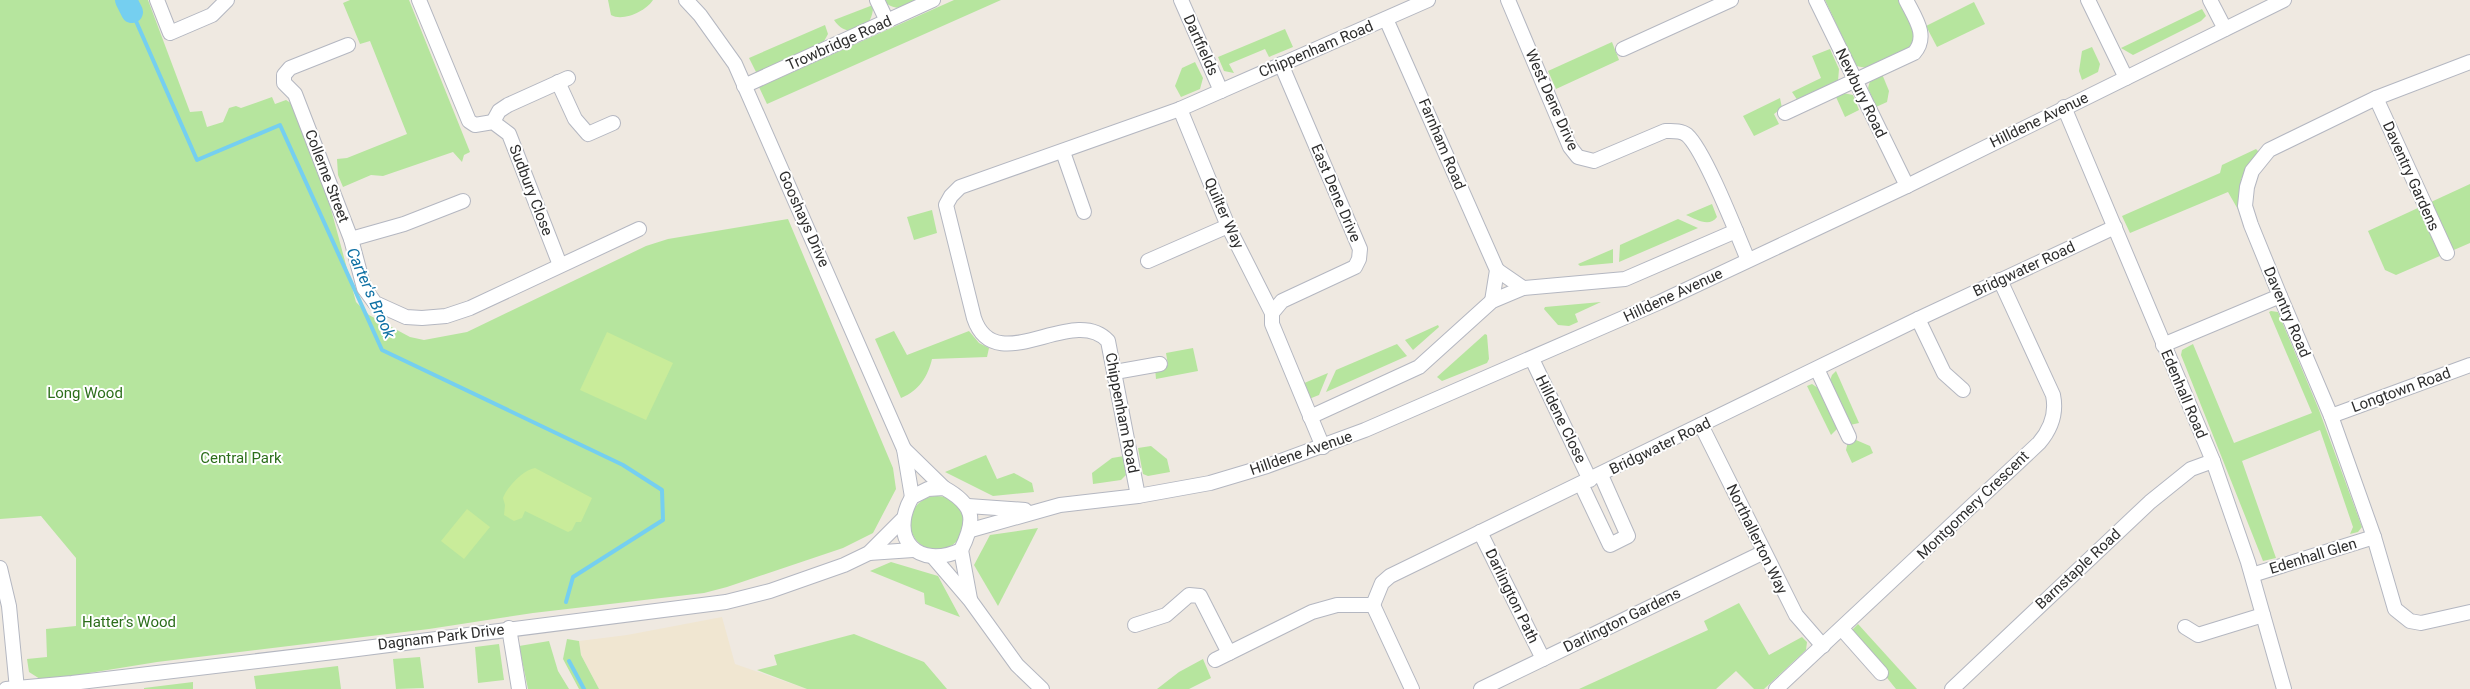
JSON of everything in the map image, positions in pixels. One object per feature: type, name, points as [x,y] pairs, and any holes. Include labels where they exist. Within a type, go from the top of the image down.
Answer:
[{"type":"street","points":[[157,0],[170,33],[212,15],[227,0]]},
{"type":"street","points":[[419,0],[464,110],[469,121],[475,125],[494,122],[499,111],[508,105],[563,80],[575,119],[588,134],[613,123]]},
{"type":"street","name":"Gooshays Drive","points":[[686,0],[722,44],[735,64],[904,449],[912,497]]},
{"type":"street","points":[[877,0],[887,22]]},
{"type":"street","name":"Trowbridge Road","points":[[744,86],[933,0]]},
{"type":"street","name":"Dartfields","points":[[1181,0],[1221,90]]},
{"type":"street","name":"Chippenham Road","points":[[1138,496],[1108,341],[1101,333],[1087,329],[1013,343],[996,343],[984,338],[977,328],[952,237],[946,205],[951,196],[960,187],[1180,109],[1428,0]]},
{"type":"street","name":"West Dene Drive","points":[[1508,0],[1570,147],[1578,157],[1594,161],[1665,131],[1685,134],[1700,153],[1748,260]]},
{"type":"street","points":[[1623,49],[1731,0]]},
{"type":"street","name":"Newbury Road","points":[[1816,0],[1907,186]]},
{"type":"street","points":[[1785,113],[1914,53],[1921,45],[1921,30],[1906,0]]},
{"type":"street","points":[[2088,0],[2126,78]]},
{"type":"street","points":[[2210,0],[2225,29]]},
{"type":"street","name":"Hilldene Avenue","points":[[971,530],[1035,510],[1060,505],[1138,496],[1210,483],[1267,466],[1323,446],[1532,359],[1569,340],[1660,302],[1907,186],[2284,0]]},
{"type":"street","name":"Farnham Road","points":[[1386,19],[1497,270]]},
{"type":"street","name":"Collerne Street","points":[[348,45],[290,68],[284,75],[284,83],[295,94],[351,239],[364,288],[375,303],[406,317],[446,316],[509,291],[560,265],[639,229]]},
{"type":"street","name":"Daventry Road","points":[[2470,62],[2376,98],[2282,142],[2269,150],[2252,171],[2247,187],[2245,206],[2250,225],[2331,416],[2374,537],[2391,598],[2401,615],[2410,621],[2421,623],[2470,612]]},
{"type":"street","name":"East Dene Drive","points":[[1272,314],[1282,301],[1355,267],[1360,259],[1360,249],[1281,64]]},
{"type":"street","name":"Daventry Gardens","points":[[2376,98],[2447,253]]},
{"type":"street","name":"Edenhall Road","points":[[2064,107],[2212,461],[2252,575],[2284,689]]},
{"type":"street","name":"Quilter Way","points":[[1180,109],[1228,226],[1272,314]]},
{"type":"street","name":"Sudbury Close","points":[[494,122],[509,134],[560,265]]},
{"type":"street","points":[[1063,152],[1084,212]]},
{"type":"street","points":[[351,239],[404,224],[463,201]]},
{"type":"street","points":[[1148,261],[1228,226]]},
{"type":"street","name":"Bridgwater Road","points":[[1373,605],[1382,583],[1390,576],[1591,480],[1918,319],[2115,227]]},
{"type":"street","points":[[1310,417],[1419,367],[1492,300],[1523,288],[1625,279],[1736,231]]},
{"type":"street","points":[[1492,300],[1497,270],[1523,288]]},
{"type":"street","name":"Montgomery Crescent","points":[[1776,689],[2039,443],[2052,423],[2055,402],[2051,388],[2000,280]]},
{"type":"street","points":[[2163,344],[2280,296]]},
{"type":"street","points":[[1272,314],[1272,324],[1323,446]]},
{"type":"street","points":[[1918,319],[1944,373],[1963,390]]},
{"type":"street","name":"Hilldene Close","points":[[1532,359],[1591,480]]},
{"type":"street","points":[[1114,372],[1160,364]]},
{"type":"street","name":"Longtown Road","points":[[2331,416],[2470,366]]},
{"type":"street","points":[[1817,369],[1850,437]]},
{"type":"street","name":"Northallerton Way","points":[[1701,425],[1796,614],[1823,646]]},
{"type":"street","name":"Gooshays Drive","points":[[904,449],[944,488]]},
{"type":"street","name":"Barnstaple Road","points":[[1952,689],[2150,502],[2191,469],[2212,461]]},
{"type":"street","points":[[970,600],[962,550],[971,530],[968,506],[957,495],[944,488],[928,489],[912,497],[902,520],[905,536],[913,550],[934,558],[970,600],[1017,664],[1042,689]]},
{"type":"street","name":"Hilldene Avenue","points":[[968,506],[1035,510]]},
{"type":"street","name":"Dagnam Park Drive","points":[[13,689],[726,602],[801,581],[844,565],[869,553],[902,520]]},
{"type":"street","name":"Darlington Path","points":[[1480,532],[1543,659]]},
{"type":"street","name":"Edenhall Glen","points":[[2252,575],[2374,537]]},
{"type":"street","name":"Dagnam Park Drive","points":[[869,553],[913,550]]},
{"type":"street","points":[[934,558],[950,555],[962,550]]},
{"type":"street","name":"Darlington Gardens","points":[[1481,689],[1764,552]]},
{"type":"street","points":[[0,568],[9,606],[13,689]]},
{"type":"street","points":[[1135,625],[1166,615],[1189,595],[1200,596],[1229,653]]},
{"type":"street","points":[[1215,660],[1312,612],[1337,605],[1373,605],[1412,689]]},
{"type":"street","points":[[2185,627],[2198,635],[2263,615]]},
{"type":"street","points":[[509,628],[518,689]]},
{"type":"street","points":[[1842,629],[1881,673]]},
{"type":"shaded area","points":[[722,617],[735,664],[807,689],[599,689],[581,655],[579,641],[627,635]]},
{"type":"green space","name":"Central Park","points":[[0,0],[148,0],[190,112],[202,111],[207,127],[223,122],[229,108],[236,106],[241,108],[272,97],[275,104],[286,100],[294,105],[321,172],[356,302],[369,315],[410,337],[424,340],[467,332],[646,246],[668,239],[788,219],[893,468],[896,489],[873,533],[843,548],[704,593],[533,613],[429,629],[157,662],[89,673],[90,689],[53,689],[51,678],[40,679],[29,672],[27,659],[47,657],[46,629],[76,626],[76,558],[41,516],[0,519]]},
{"type":"green space","points":[[350,0],[409,0],[470,152],[464,155],[462,162],[453,152],[383,176],[371,175],[343,187],[338,175],[337,159],[347,158],[407,134],[370,41],[360,44],[343,3]]},
{"type":"green space","points":[[608,0],[653,0],[645,8],[634,14],[616,17],[611,15]]},
{"type":"green space","points":[[883,0],[924,0],[897,8]]},
{"type":"green space","points":[[954,0],[1001,0],[767,104],[759,87]]},
{"type":"green space","points":[[1825,0],[1899,0],[1915,31],[1913,42],[1908,48],[1867,68],[1856,66]]},
{"type":"green space","points":[[1974,2],[1985,24],[1937,47],[1926,26]]},
{"type":"green space","points":[[873,5],[869,21],[859,30],[846,30],[834,20]]},
{"type":"green space","points":[[2202,9],[2206,16],[2201,21],[2133,55],[2121,48]]},
{"type":"green space","points":[[825,25],[828,34],[822,45],[757,74],[749,58]]},
{"type":"green space","points":[[1285,29],[1293,47],[1269,57],[1265,49],[1229,64],[1234,73],[1224,71],[1218,57]]},
{"type":"green space","points":[[1612,42],[1619,60],[1556,89],[1548,71]]},
{"type":"green space","points":[[2092,47],[2100,64],[2098,72],[2082,80],[2079,71],[2082,51]]},
{"type":"green space","points":[[1830,49],[1839,69],[1838,81],[1798,101],[1792,92],[1821,78],[1812,56]]},
{"type":"green space","points":[[1195,62],[1203,78],[1200,89],[1181,97],[1175,86],[1182,68]]},
{"type":"green space","points":[[1882,74],[1889,91],[1887,102],[1876,107],[1868,88],[1870,81]]},
{"type":"green space","points":[[1843,93],[1853,95],[1859,110],[1845,117],[1836,97]]},
{"type":"green space","points":[[1780,98],[1782,108],[1774,114],[1779,124],[1754,136],[1743,116]]},
{"type":"green space","points":[[2256,149],[2259,152],[2241,179],[2240,213],[2228,192],[2130,233],[2122,216],[2220,173],[2222,165]]},
{"type":"green space","points":[[2470,184],[2470,243],[2396,275],[2385,270],[2368,231]]},
{"type":"green space","points":[[1712,204],[1717,217],[1710,222],[1702,222],[1686,215]]},
{"type":"green space","points":[[932,210],[937,233],[914,240],[907,217]]},
{"type":"green space","points":[[1678,219],[1698,228],[1619,262],[1620,245]]},
{"type":"green space","points":[[1613,249],[1613,263],[1580,266],[1578,264]]},
{"type":"green space","points":[[1601,302],[1575,314],[1578,322],[1569,326],[1558,325],[1544,309],[1545,307]]},
{"type":"green space","points":[[2269,312],[2278,312],[2319,410],[2362,527],[2358,532],[2350,534],[2353,527],[2320,430],[2242,461],[2276,558],[2263,561],[2181,355],[2182,350],[2193,344],[2234,443],[2312,413]]},
{"type":"green space","points":[[1438,325],[1439,327],[1413,350],[1405,340]]},
{"type":"green space","points":[[894,331],[907,355],[969,331],[979,343],[989,348],[987,357],[932,359],[922,382],[913,391],[901,398],[875,339]]},
{"type":"green space","points":[[607,332],[673,363],[646,420],[580,390]]},
{"type":"green space","points":[[1485,334],[1487,335],[1489,359],[1487,363],[1442,381],[1437,377]]},
{"type":"green space","points":[[1397,344],[1407,356],[1326,392],[1336,370]]},
{"type":"green space","points":[[1193,348],[1198,371],[1156,379],[1155,368],[1168,365],[1166,353]]},
{"type":"green space","points":[[1836,371],[1859,423],[1850,425],[1829,383]]},
{"type":"green space","points":[[1328,373],[1319,395],[1309,399],[1302,384]]},
{"type":"green space","points":[[1812,384],[1818,388],[1838,428],[1831,435],[1807,386]]},
{"type":"green space","points":[[1849,437],[1870,446],[1873,453],[1852,463],[1846,450]]},
{"type":"green space","points":[[1151,446],[1167,459],[1170,472],[1148,476],[1143,474],[1138,448]]},
{"type":"green space","points":[[986,455],[997,479],[1014,473],[1032,483],[1034,492],[993,496],[945,472]]},
{"type":"green space","points":[[1124,456],[1126,475],[1121,480],[1093,484],[1092,473],[1112,458]]},
{"type":"green space","points":[[535,468],[592,498],[581,522],[576,522],[572,530],[568,532],[525,511],[522,518],[514,521],[504,515],[505,505],[503,498],[508,489],[521,475]]},
{"type":"green space","points":[[932,496],[942,496],[952,500],[960,508],[964,523],[960,538],[952,546],[942,550],[932,550],[922,546],[914,538],[910,528],[910,518],[914,508],[922,500]]},
{"type":"green space","points":[[467,509],[490,527],[464,559],[441,541]]},
{"type":"green space","points":[[1038,528],[998,606],[974,565],[990,535]]},
{"type":"green space","points":[[891,562],[938,576],[960,617],[925,604],[924,593],[870,571]]},
{"type":"green space","points":[[1739,603],[1769,655],[1802,637],[1807,642],[1806,650],[1764,689],[1754,689],[1736,671],[1716,689],[1579,689],[1708,630],[1704,621]]},
{"type":"green space","points":[[1858,624],[1917,689],[1896,689],[1850,632]]},
{"type":"green space","points":[[854,634],[924,662],[947,689],[807,689],[757,670],[777,665],[774,655]]},
{"type":"green space","points":[[567,639],[579,641],[581,655],[599,689],[579,689],[563,659]]},
{"type":"green space","points":[[549,641],[558,671],[569,689],[528,689],[519,646]]},
{"type":"green space","points":[[499,644],[504,680],[478,683],[475,647]]},
{"type":"green space","points":[[420,657],[424,688],[396,689],[393,659]]},
{"type":"green space","points":[[1203,659],[1211,678],[1189,689],[1157,689],[1179,672]]},
{"type":"green space","points":[[338,666],[341,689],[256,689],[254,676]]},
{"type":"green space","points":[[193,682],[193,689],[144,689],[144,688]]},
{"type":"waterway","points":[[126,0],[132,12]]},
{"type":"waterway","name":"Carter's Brook","points":[[132,12],[197,160],[280,125],[382,350],[623,465],[662,490],[663,520],[573,577],[566,602]]},
{"type":"waterway","name":"Carter's Brook","points":[[569,661],[584,689]]},
{"type":"park label","name":"Long Wood","points":[[85,393]]},
{"type":"park label","name":"Hatter's Wood","points":[[129,622]]}]
